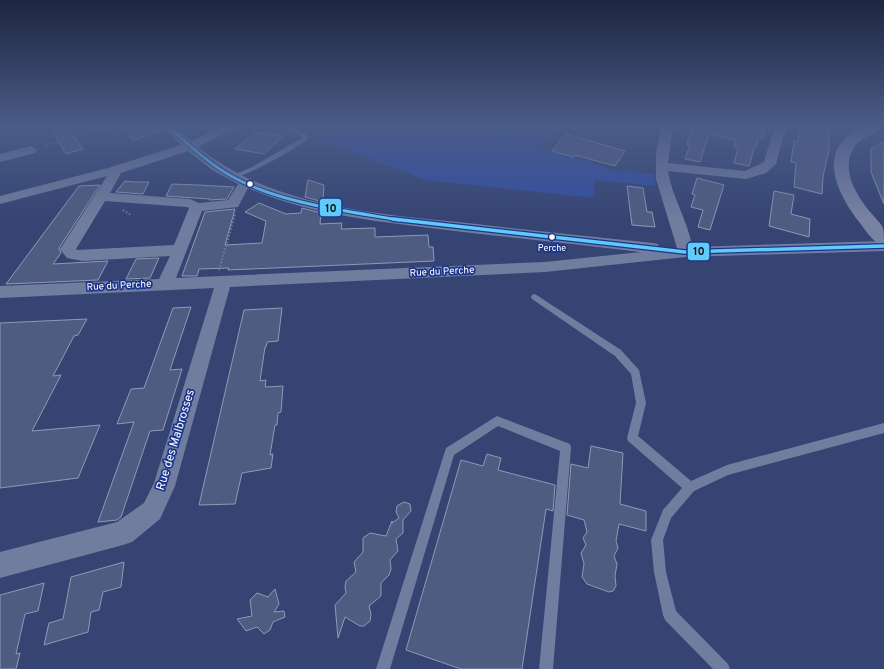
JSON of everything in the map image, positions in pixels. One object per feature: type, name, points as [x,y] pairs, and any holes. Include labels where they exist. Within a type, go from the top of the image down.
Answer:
[{"type":"street","points":[[0,200],[113,171],[155,157]]},
{"type":"street","points":[[206,157],[240,180],[263,190],[303,202],[370,216],[685,252],[684,240],[666,196],[661,166],[662,157]]},
{"type":"street","points":[[661,166],[746,175],[762,170],[770,164],[772,157]]},
{"type":"street","points":[[842,157],[840,162],[843,181],[847,192],[884,240]]},
{"type":"street","points":[[113,171],[115,174],[68,249],[72,254],[82,256],[180,250]]},
{"type":"street","points":[[101,197],[190,203],[196,207],[233,204],[238,192],[240,180]]},
{"type":"street","points":[[165,284],[180,250],[196,207]]},
{"type":"street","name":"Rue du Perche","points":[[0,292],[545,267],[685,252],[884,246]]},
{"type":"street","name":"Rue des Malbrosses","points":[[0,565],[123,533],[152,511],[164,486],[220,282]]},
{"type":"lane","points":[[240,180],[254,168],[273,157]]},
{"type":"lane","points":[[535,297],[618,353],[636,373],[640,403],[632,438],[690,487]]},
{"type":"lane","points":[[383,669],[450,452],[497,421],[566,448],[546,669]]},
{"type":"lane","points":[[723,669],[716,664],[670,615],[660,572],[657,540],[667,514],[690,487],[727,470],[884,428]]},
{"type":"path","points":[[220,282],[237,208],[233,204]]},
{"type":"shaded area","points":[[365,157],[573,157],[624,173],[626,170],[654,174],[655,186],[594,180],[594,198],[426,180]]},
{"type":"building","points":[[583,157],[621,157],[615,166]]},
{"type":"building","points":[[686,157],[702,157],[700,162],[685,159]]},
{"type":"building","points":[[736,157],[752,157],[749,166],[734,163]]},
{"type":"building","points":[[792,157],[827,157],[823,177],[822,194],[794,187],[796,163],[791,162]]},
{"type":"building","points":[[871,157],[884,157],[884,204],[871,172]]},
{"type":"building","points":[[697,178],[724,185],[710,230],[698,227],[703,210],[691,207],[695,195],[692,194]]},
{"type":"building","points":[[308,180],[324,185],[323,202],[305,197]]},
{"type":"building","points":[[125,181],[149,182],[143,194],[116,192]]},
{"type":"building","points":[[172,184],[234,187],[227,199],[209,200],[210,199],[166,196]]},
{"type":"building","points":[[100,185],[59,248],[61,253],[53,264],[108,261],[98,280],[6,284],[79,186]]},
{"type":"building","points":[[627,186],[643,188],[647,212],[652,212],[655,227],[632,225]]},
{"type":"building","points":[[774,191],[794,195],[791,214],[810,219],[809,237],[769,226]]},
{"type":"building","points":[[259,203],[286,214],[301,213],[302,208],[321,213],[320,224],[342,223],[341,229],[375,228],[375,237],[428,235],[429,247],[433,247],[434,261],[228,270],[229,268],[199,269],[197,276],[182,276],[205,212],[235,209],[225,245],[262,243],[266,221],[245,212]]},
{"type":"building","points":[[159,258],[150,278],[126,279],[136,259]]},
{"type":"building","points":[[191,307],[170,370],[182,369],[163,430],[150,431],[121,517],[117,520],[98,522],[134,422],[117,424],[131,389],[144,388],[173,308]]},
{"type":"building","points":[[282,308],[278,341],[267,342],[260,381],[266,380],[265,387],[283,386],[281,412],[278,413],[277,425],[275,425],[270,455],[273,454],[271,468],[242,473],[235,504],[199,505],[244,310]]},
{"type":"building","points":[[87,319],[78,335],[74,336],[53,376],[61,375],[32,431],[100,425],[78,478],[0,488],[0,323]]},
{"type":"building","points":[[591,446],[623,453],[620,504],[646,511],[646,531],[619,524],[616,541],[618,548],[614,556],[617,564],[615,576],[616,586],[613,591],[609,592],[587,584],[582,577],[584,564],[581,553],[586,545],[583,538],[587,532],[584,520],[567,515],[571,464],[588,468]]},
{"type":"building","points":[[487,454],[501,458],[498,470],[555,485],[553,511],[546,509],[522,669],[461,669],[406,650],[461,460],[483,466]]},
{"type":"building","points":[[404,502],[410,504],[411,511],[403,520],[403,533],[396,539],[398,551],[390,560],[391,569],[389,575],[381,583],[381,596],[369,606],[371,614],[370,621],[364,626],[360,626],[345,617],[338,638],[335,605],[346,593],[346,581],[356,572],[354,562],[363,552],[363,538],[370,533],[386,536],[392,521],[392,523],[399,518],[396,512],[397,506]]},
{"type":"building","points":[[124,562],[121,587],[103,592],[99,610],[91,612],[88,632],[44,645],[49,623],[63,619],[71,577]]},
{"type":"building","points":[[44,583],[38,611],[25,614],[16,654],[20,653],[16,669],[0,669],[0,595]]},
{"type":"building","points":[[275,589],[279,604],[274,612],[284,611],[285,617],[273,622],[270,630],[264,634],[257,627],[246,631],[237,619],[252,616],[250,600],[257,593],[268,597]]},
{"type":"transit line","name":"10","points":[[206,157],[233,177],[263,190],[303,202],[404,221],[685,252],[884,246]]},
{"type":"place","name":"Perche","points":[[552,237]]}]
